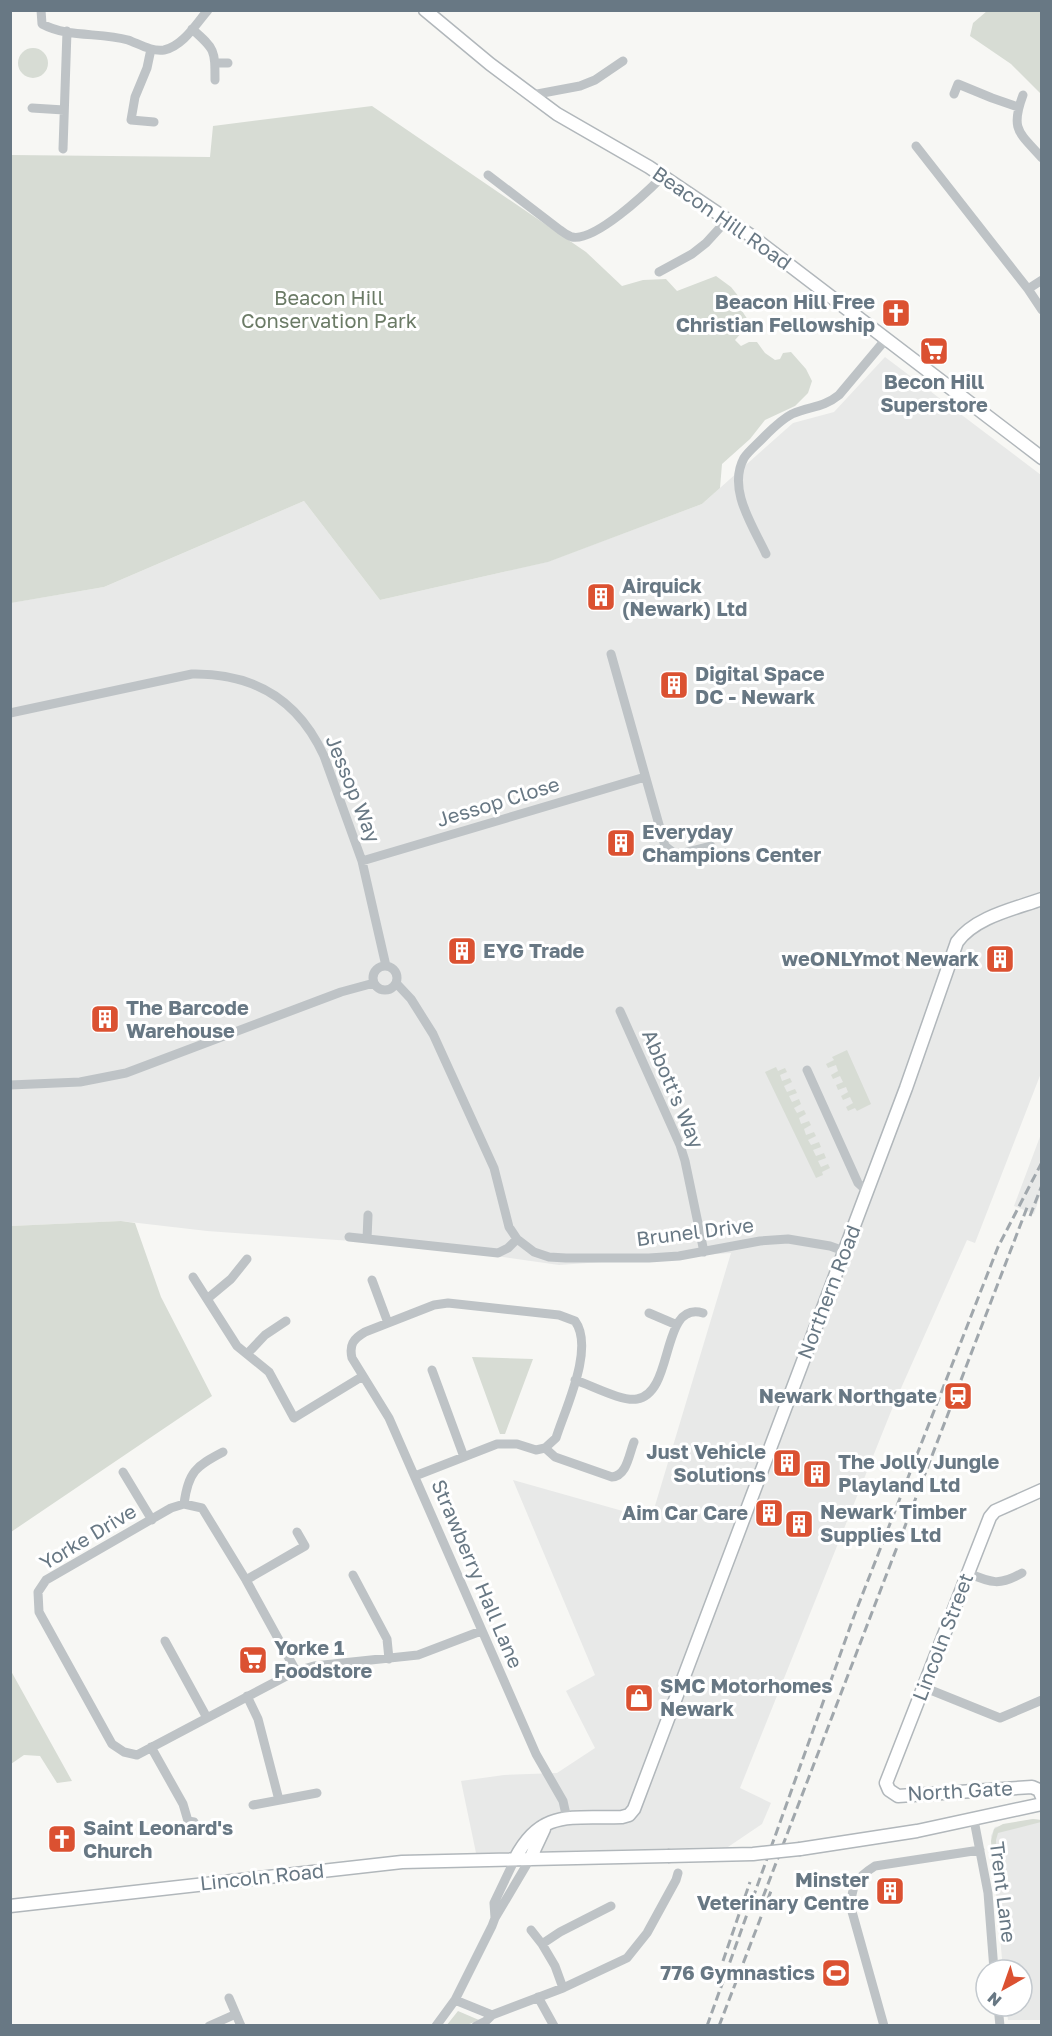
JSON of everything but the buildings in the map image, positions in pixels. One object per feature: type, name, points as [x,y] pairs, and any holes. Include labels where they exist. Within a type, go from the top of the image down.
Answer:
[{"type":"street","points":[[41,10],[42,24],[53,30],[119,38],[151,49],[163,50],[179,44],[208,10]]},
{"type":"street","name":"Beacon Hill Road","points":[[425,10],[490,64],[557,114],[649,167],[727,220],[1041,458]]},
{"type":"street","points":[[192,29],[210,45],[215,56],[215,80]]},
{"type":"street","points":[[63,149],[67,32]]},
{"type":"street","points":[[131,120],[135,97],[147,68],[151,49]]},
{"type":"street","points":[[532,95],[580,86],[595,80],[624,61]]},
{"type":"street","points":[[215,63],[228,63]]},
{"type":"street","points":[[954,94],[958,84],[1018,107]]},
{"type":"street","points":[[1023,95],[1016,114],[1019,132],[1041,158]]},
{"type":"street","points":[[32,108],[64,110]]},
{"type":"street","points":[[121,120],[154,122]]},
{"type":"street","points":[[916,146],[964,199],[1041,310]]},
{"type":"street","points":[[488,176],[560,230],[573,237],[589,234],[633,206],[662,177]]},
{"type":"street","points":[[659,272],[692,255],[727,220]]},
{"type":"street","points":[[1028,289],[1041,280]]},
{"type":"street","points":[[766,554],[740,495],[738,480],[744,458],[784,418],[830,402],[839,395],[886,339]]},
{"type":"street","points":[[611,654],[665,846],[679,854],[711,846]]},
{"type":"street","name":"Jessop Way","points":[[10,713],[192,674],[213,674],[253,683],[266,689],[299,716],[318,743],[362,861],[386,966]]},
{"type":"street","name":"Jessop Close","points":[[362,861],[645,777]]},
{"type":"street","name":"Northern Road","points":[[514,1859],[531,1833],[551,1820],[629,1815],[639,1800],[867,1191],[957,942],[980,923],[1041,899]]},
{"type":"street","points":[[349,1238],[498,1253],[508,1248],[517,1239],[506,1220],[494,1168],[433,1034],[411,999],[396,983],[396,972],[386,966],[376,970],[374,983]]},
{"type":"street","points":[[374,983],[384,990],[390,989],[396,983]]},
{"type":"street","points":[[10,1085],[80,1082],[119,1075],[341,992],[374,983]]},
{"type":"street","name":"Abbott's Way","points":[[620,1011],[680,1145],[704,1252]]},
{"type":"street","points":[[807,1070],[858,1183],[867,1191]]},
{"type":"street","points":[[367,1239],[368,1215]]},
{"type":"street","name":"Brunel Drive","points":[[517,1239],[534,1252],[549,1257],[566,1258],[631,1259],[679,1256],[760,1241],[788,1239],[830,1246],[844,1251]]},
{"type":"street","points":[[207,1299],[231,1279],[247,1259]]},
{"type":"street","points":[[193,1277],[237,1346],[269,1372],[294,1418],[363,1376]]},
{"type":"street","points":[[372,1280],[388,1323],[434,1305],[448,1303],[565,1316],[575,1322],[582,1338],[581,1358],[576,1380],[556,1437],[545,1448],[536,1450],[517,1444],[497,1444],[415,1476]]},
{"type":"street","points":[[576,1380],[633,1400],[644,1397],[656,1385],[677,1325],[682,1317],[695,1311],[703,1313]]},
{"type":"street","points":[[649,1313],[677,1325]]},
{"type":"street","points":[[247,1354],[265,1335],[286,1321]]},
{"type":"street","name":"Strawberry Hall Lane","points":[[388,1323],[355,1338],[351,1345],[352,1358],[389,1419],[536,1754],[563,1801],[567,1819]]},
{"type":"street","points":[[432,1370],[464,1457]]},
{"type":"street","points":[[545,1448],[555,1457],[612,1477],[623,1472],[634,1442]]},
{"type":"street","points":[[223,1452],[193,1472],[186,1485],[184,1504],[202,1508],[246,1580],[296,1671]]},
{"type":"street","points":[[123,1472],[152,1520]]},
{"type":"street","name":"Lincoln Street","points":[[886,1783],[990,1517],[995,1511],[1041,1490]]},
{"type":"street","name":"Yorke Drive","points":[[184,1504],[171,1508],[46,1580],[38,1592],[39,1612],[43,1620],[112,1744],[124,1752],[137,1755],[206,1716],[296,1671],[314,1666],[418,1655],[481,1631]]},
{"type":"street","points":[[246,1580],[305,1546],[297,1532]]},
{"type":"street","points":[[968,1573],[995,1583],[1009,1581],[1022,1573]]},
{"type":"street","points":[[353,1575],[387,1639],[389,1659]]},
{"type":"street","points":[[165,1641],[206,1716]]},
{"type":"street","points":[[923,1687],[1000,1718],[1041,1700]]},
{"type":"street","points":[[247,1696],[258,1719],[279,1800]]},
{"type":"street","points":[[151,1747],[183,1804],[189,1821],[194,1822]]},
{"type":"street","name":"North Gate","points":[[886,1783],[889,1790],[898,1796],[1032,1787],[1041,1792]]},
{"type":"street","points":[[253,1805],[318,1793]]},
{"type":"street","name":"Lincoln Road","points":[[10,1906],[402,1862],[753,1854],[800,1850],[974,1820],[1041,1804]]},
{"type":"street","name":"Trent Lane","points":[[974,1820],[988,1893],[993,1958]]},
{"type":"street","points":[[436,2025],[454,2000],[495,1918],[530,1859],[544,1829],[543,1826]]},
{"type":"street","points":[[884,2025],[851,1908],[851,1893],[860,1876],[875,1866],[980,1850]]},
{"type":"street","points":[[495,1918],[494,1903],[514,1859]]},
{"type":"street","points":[[476,2025],[486,2021],[492,2015],[562,1988],[627,1958],[647,1933],[678,1873]]},
{"type":"street","points":[[542,1944],[560,1932],[611,1906]]},
{"type":"street","points":[[531,1930],[555,1966],[562,1988]]},
{"type":"street","points":[[538,1997],[554,2025]]},
{"type":"street","points":[[229,1998],[240,2025]]},
{"type":"street","points":[[454,2000],[492,2015]]},
{"type":"street","points":[[209,2025],[236,2014]]},
{"type":"shaded area","points":[[885,357],[1041,475],[1041,1073],[975,1243],[967,1240],[894,1404],[740,1788],[771,1803],[762,1824],[728,1847],[476,1853],[461,1781],[504,1775],[557,1773],[595,1748],[566,1691],[595,1675],[513,1480],[651,1519],[731,1253],[559,1265],[424,1246],[207,1231],[121,1221],[11,1226],[10,603],[104,587],[304,501],[380,600],[547,562],[702,504],[793,423],[834,412]]},
{"type":"shaded area","points":[[1041,1134],[1041,1193],[1034,1214],[1014,1206]]},
{"type":"shaded area","points":[[1033,1819],[1041,1820],[1041,2020],[1008,2020],[1008,2018],[1034,2018],[1034,1958],[1002,1958],[991,1836],[995,1827]]},
{"type":"green space","points":[[987,11],[1041,11],[1041,94],[1011,64],[970,36],[973,23]]},
{"type":"green space","points":[[33,48],[44,52],[48,63],[44,74],[33,78],[22,74],[18,63],[22,52]]},
{"type":"green space","name":"Beacon Hill Conservation Park","points":[[372,106],[586,252],[622,286],[643,280],[666,279],[677,291],[716,276],[731,287],[743,302],[740,308],[750,323],[735,340],[741,346],[749,342],[757,342],[765,353],[775,360],[780,359],[783,353],[791,352],[806,369],[812,381],[808,393],[795,406],[765,420],[750,439],[722,464],[720,488],[702,504],[548,562],[380,600],[304,501],[104,587],[11,603],[11,155],[210,157],[213,126]]},
{"type":"green space","points":[[847,1050],[871,1104],[857,1111],[855,1108],[848,1111],[846,1107],[853,1103],[850,1097],[843,1100],[841,1096],[848,1092],[846,1087],[838,1090],[836,1085],[843,1082],[840,1076],[833,1079],[831,1075],[838,1071],[836,1065],[828,1068],[826,1064],[834,1060],[832,1057]]},
{"type":"green space","points":[[776,1067],[778,1071],[785,1068],[787,1072],[780,1075],[782,1081],[790,1078],[792,1082],[784,1086],[787,1092],[795,1089],[797,1093],[789,1096],[792,1102],[799,1099],[801,1104],[794,1108],[797,1113],[804,1110],[806,1114],[799,1118],[801,1124],[809,1121],[811,1125],[804,1129],[806,1135],[814,1132],[816,1136],[808,1140],[811,1145],[819,1142],[821,1147],[813,1150],[816,1156],[824,1153],[826,1158],[818,1161],[821,1167],[828,1164],[830,1168],[816,1178],[765,1072]]},
{"type":"green space","points":[[121,1221],[135,1223],[161,1297],[212,1396],[11,1532],[11,1226]]},
{"type":"green space","points":[[472,1357],[533,1359],[505,1434],[500,1434]]},
{"type":"green space","points":[[10,1671],[72,1781],[57,1783],[40,1756],[24,1755],[11,1764]]},
{"type":"green space","points":[[1033,1819],[1041,1820],[1041,1822],[998,1833],[996,1840],[997,1882],[994,1879],[991,1841],[994,1829],[1003,1824]]},
{"type":"green space","points":[[458,2011],[479,2020],[467,2025],[446,2026]]},
{"type":"railway","points":[[707,2026],[854,1616],[998,1247],[1042,1162]]},
{"type":"railway","points":[[1030,1216],[1042,1185]]},
{"type":"railway","points":[[763,1897],[1028,1205]]},
{"type":"railway","points":[[723,1961],[750,1882]]},
{"type":"railway","points":[[719,2026],[771,1891]]},
{"type":"place","name":"Beacon Hill Free Christian Fellowship","points":[[896,313]]},
{"type":"place","name":"Becon Hill Superstore","points":[[934,351]]},
{"type":"place","name":"Airquick (Newark) Ltd","points":[[601,597]]},
{"type":"place","name":"Digital Space DC - Newark","points":[[674,685]]},
{"type":"place","name":"Everyday Champions Center","points":[[621,843]]},
{"type":"place","name":"EYG Trade","points":[[462,951]]},
{"type":"place","name":"weONLYmot Newark","points":[[1000,959]]},
{"type":"place","name":"The Barcode Warehouse","points":[[105,1019]]},
{"type":"place","name":"Newark Northgate","points":[[958,1396]]},
{"type":"place","name":"Just Vehicle Solutions","points":[[787,1463]]},
{"type":"place","name":"The Jolly Jungle Playland Ltd","points":[[817,1474]]},
{"type":"place","name":"Aim Car Care","points":[[769,1513]]},
{"type":"place","name":"Newark Timber Supplies Ltd","points":[[799,1524]]},
{"type":"place","name":"Yorke 1 Foodstore","points":[[253,1660]]},
{"type":"place","name":"SMC Motorhomes Newark","points":[[639,1698]]},
{"type":"place","name":"Saint Leonard's Church","points":[[62,1839]]},
{"type":"place","name":"Minster Veterinary Centre","points":[[890,1891]]},
{"type":"place","name":"776 Gymnastics","points":[[836,1973]]}]
